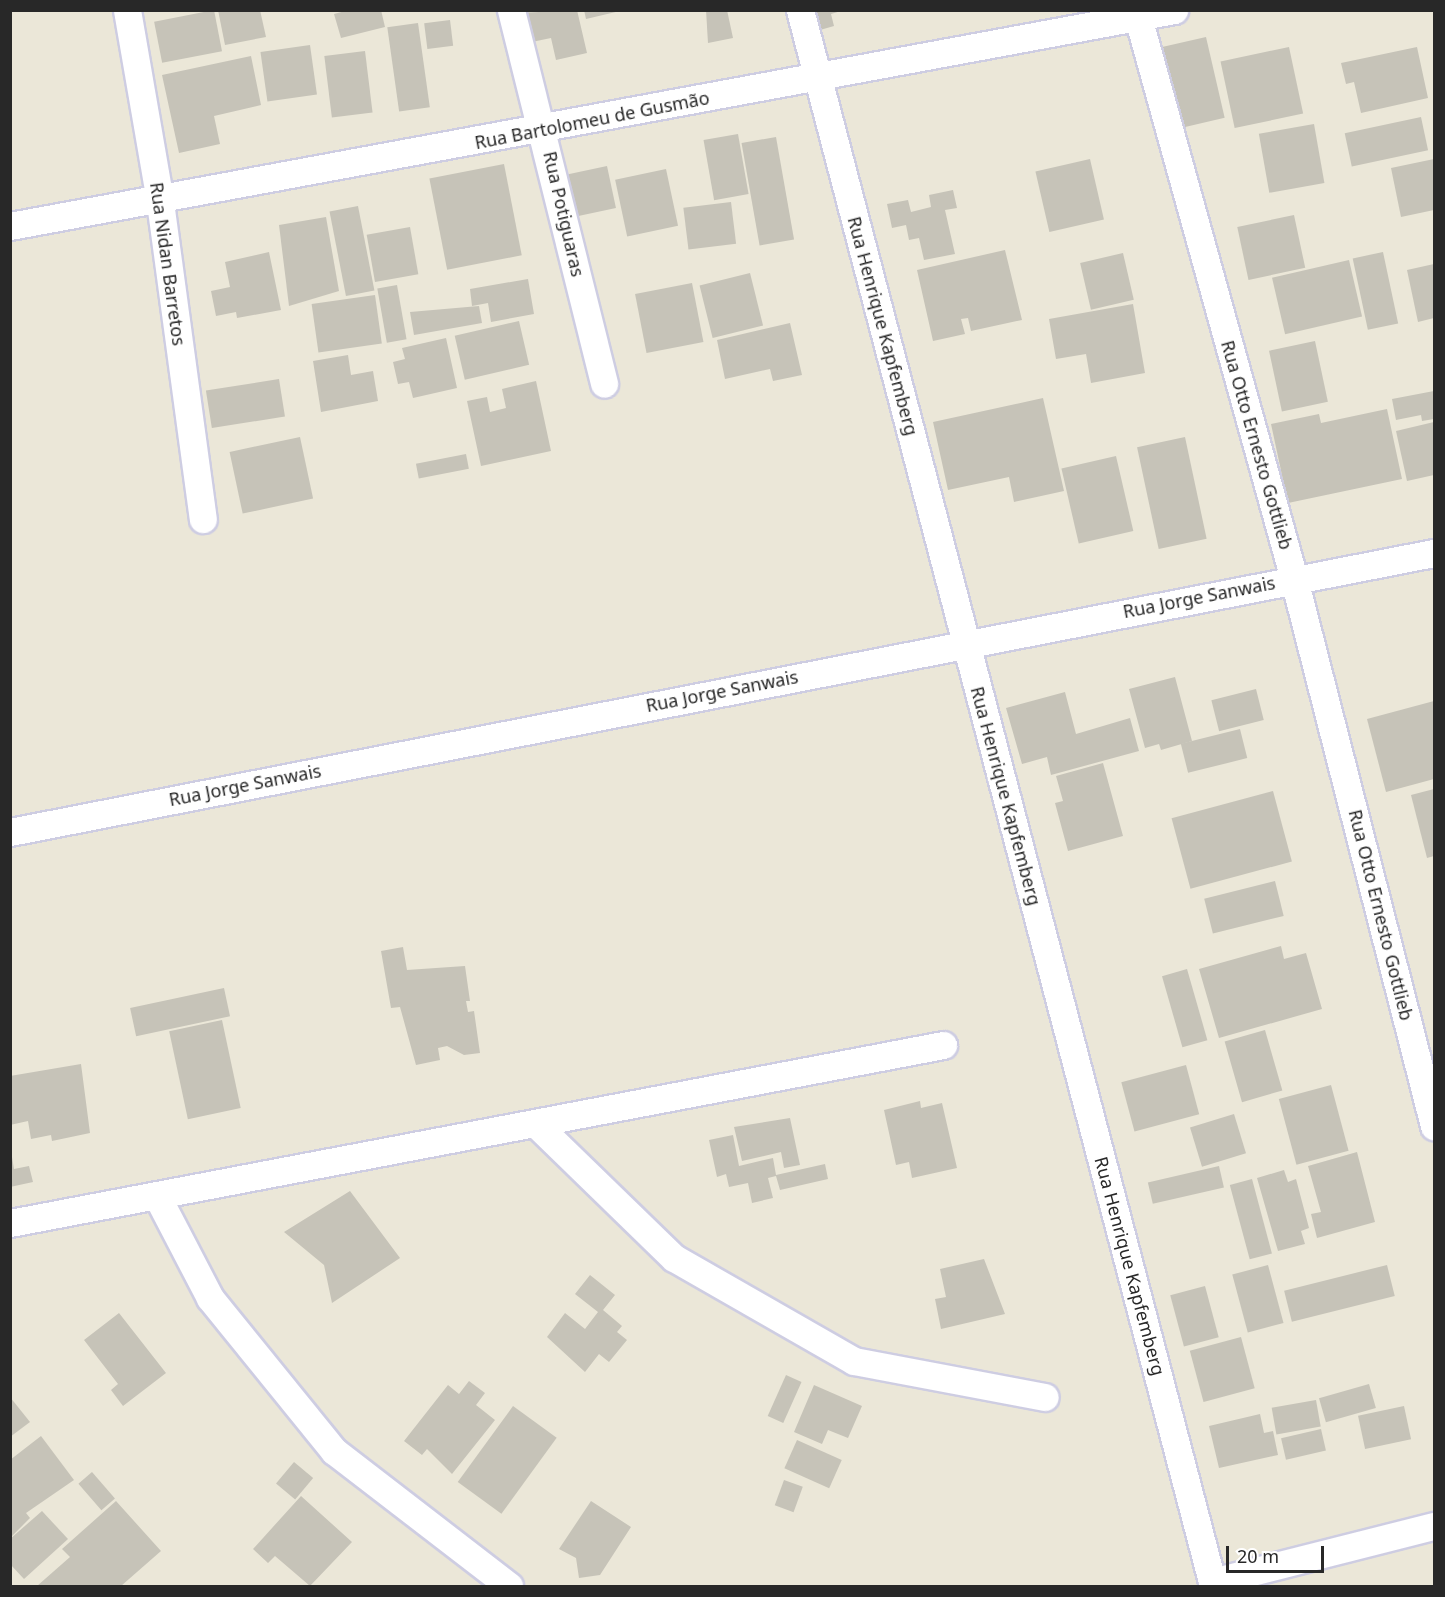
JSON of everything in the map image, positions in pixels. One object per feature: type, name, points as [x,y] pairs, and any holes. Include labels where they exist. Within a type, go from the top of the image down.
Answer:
[{"type":"street","name":"Rua Nidan Barretos","points":[[127,10],[160,202],[203,519]]},
{"type":"street","name":"Rua Potiguaras","points":[[511,10],[544,131],[603,384]]},
{"type":"street","name":"Rua Henrique Kapfemberg","points":[[800,10],[1212,1582],[1434,1526]]},
{"type":"street","name":"Rua Bartolomeu de Gusmão","points":[[10,226],[160,202],[544,131],[818,75],[1137,14],[1174,10]]},
{"type":"street","name":"Rua Otto Ernesto Gottlieb","points":[[1137,14],[1294,579],[1434,1126]]},
{"type":"street","name":"Rua Jorge Sanwais","points":[[10,832],[966,642],[1434,553]]},
{"type":"street","points":[[10,1223],[943,1045]]},
{"type":"street","points":[[536,1124],[674,1258],[854,1361],[1045,1397]]},
{"type":"street","points":[[157,1196],[210,1298],[334,1450],[508,1587]]},
{"type":"building","points":[[214,10],[222,51],[162,63],[154,22]]},
{"type":"building","points":[[218,10],[260,10],[266,37],[225,45]]},
{"type":"building","points":[[349,10],[381,10],[385,27],[341,38],[334,14]]},
{"type":"building","points":[[577,10],[587,53],[556,60],[551,38],[527,43],[520,13]]},
{"type":"building","points":[[584,10],[620,10],[620,11],[586,19]]},
{"type":"building","points":[[706,10],[727,10],[733,38],[708,43]]},
{"type":"building","points":[[816,10],[841,11],[831,14],[834,26],[820,30]]},
{"type":"building","points":[[450,20],[453,46],[427,49],[424,23]]},
{"type":"building","points":[[418,23],[430,107],[399,111],[387,27]]},
{"type":"building","points":[[1206,37],[1225,118],[1181,128],[1162,47]]},
{"type":"building","points":[[310,45],[317,95],[267,101],[260,52]]},
{"type":"building","points":[[1289,47],[1303,114],[1235,128],[1221,62]]},
{"type":"building","points":[[1417,47],[1428,98],[1361,113],[1354,82],[1346,84],[1341,63]]},
{"type":"building","points":[[365,51],[373,113],[332,118],[324,56]]},
{"type":"building","points":[[251,56],[261,105],[214,116],[220,144],[179,153],[162,75]]},
{"type":"building","points":[[1421,117],[1428,150],[1352,166],[1345,133]]},
{"type":"building","points":[[1314,124],[1324,183],[1269,193],[1259,134]]},
{"type":"building","points":[[738,134],[749,194],[714,200],[704,140]]},
{"type":"building","points":[[776,137],[794,239],[760,245],[742,143]]},
{"type":"building","points":[[1090,159],[1104,219],[1049,232],[1035,172]]},
{"type":"building","points":[[1434,159],[1434,210],[1401,217],[1391,168]]},
{"type":"building","points":[[504,164],[522,255],[447,270],[429,179]]},
{"type":"building","points":[[607,166],[616,208],[575,217],[566,175]]},
{"type":"building","points":[[666,169],[678,226],[627,237],[615,180]]},
{"type":"building","points":[[953,190],[957,208],[945,210],[955,254],[924,260],[919,238],[909,240],[906,225],[892,228],[887,204],[908,200],[911,212],[931,207],[929,195]]},
{"type":"building","points":[[731,202],[736,244],[688,250],[683,208]]},
{"type":"building","points":[[358,206],[374,290],[346,296],[330,212]]},
{"type":"building","points":[[1294,215],[1305,268],[1248,280],[1237,227]]},
{"type":"building","points":[[326,217],[339,291],[289,306],[279,225]]},
{"type":"building","points":[[410,227],[418,274],[375,282],[367,235]]},
{"type":"building","points":[[1005,250],[1022,320],[971,331],[968,318],[961,319],[965,334],[933,341],[917,270]]},
{"type":"building","points":[[269,252],[281,310],[237,318],[236,312],[216,316],[211,291],[230,287],[225,262]]},
{"type":"building","points":[[1383,252],[1398,323],[1368,330],[1353,258]]},
{"type":"building","points":[[1123,253],[1134,300],[1091,310],[1080,263]]},
{"type":"building","points":[[1349,260],[1362,317],[1285,334],[1272,278]]},
{"type":"building","points":[[1434,264],[1434,318],[1418,322],[1407,270]]},
{"type":"building","points":[[750,273],[763,325],[713,338],[700,286]]},
{"type":"building","points":[[528,279],[534,314],[491,322],[488,303],[472,306],[470,289]]},
{"type":"building","points":[[692,283],[703,342],[647,353],[635,294]]},
{"type":"building","points":[[397,285],[407,339],[387,343],[377,288]]},
{"type":"building","points":[[375,295],[382,344],[318,352],[312,304]]},
{"type":"building","points":[[1133,304],[1145,373],[1091,383],[1086,354],[1056,359],[1049,319]]},
{"type":"building","points":[[479,306],[482,323],[414,335],[410,312]]},
{"type":"building","points":[[519,321],[529,365],[465,380],[455,336]]},
{"type":"building","points":[[790,323],[802,375],[773,381],[770,369],[725,379],[717,340]]},
{"type":"building","points":[[446,338],[457,388],[413,398],[409,382],[398,384],[393,362],[405,359],[402,348]]},
{"type":"building","points":[[1315,341],[1328,402],[1282,411],[1269,351]]},
{"type":"building","points":[[348,355],[351,375],[373,371],[378,401],[321,412],[313,361]]},
{"type":"building","points":[[279,379],[285,417],[212,428],[206,391]]},
{"type":"building","points":[[536,381],[551,451],[481,466],[467,401],[487,397],[490,412],[506,408],[502,389]]},
{"type":"building","points":[[1434,391],[1434,419],[1422,421],[1421,415],[1396,420],[1392,399]]},
{"type":"building","points":[[1043,398],[1064,491],[1014,502],[1009,477],[948,490],[933,422]]},
{"type":"building","points":[[1387,409],[1402,479],[1288,503],[1271,424],[1319,414],[1321,423]]},
{"type":"building","points":[[1434,422],[1434,475],[1407,481],[1396,431]]},
{"type":"building","points":[[300,437],[313,499],[243,514],[230,452]]},
{"type":"building","points":[[1185,437],[1207,539],[1159,549],[1137,447]]},
{"type":"building","points":[[466,454],[469,469],[419,478],[416,464]]},
{"type":"building","points":[[1116,456],[1133,531],[1079,544],[1061,469]]},
{"type":"building","points":[[1175,677],[1192,741],[1161,750],[1159,744],[1145,748],[1129,689]]},
{"type":"building","points":[[1256,689],[1264,720],[1219,731],[1211,700]]},
{"type":"building","points":[[1065,692],[1076,734],[1130,718],[1139,751],[1051,775],[1047,757],[1022,764],[1006,708]]},
{"type":"building","points":[[1434,701],[1434,779],[1386,792],[1367,719]]},
{"type":"building","points":[[1240,729],[1247,758],[1188,773],[1181,744]]},
{"type":"building","points":[[1103,763],[1123,836],[1068,851],[1055,803],[1063,801],[1056,776]]},
{"type":"building","points":[[1434,789],[1434,856],[1427,858],[1411,795]]},
{"type":"building","points":[[1273,791],[1292,862],[1190,889],[1172,818]]},
{"type":"building","points":[[1275,881],[1284,916],[1213,934],[1204,899]]},
{"type":"building","points":[[1281,946],[1284,959],[1306,953],[1322,1009],[1219,1038],[1199,969]]},
{"type":"building","points":[[403,947],[407,970],[465,966],[470,1001],[466,1001],[468,1012],[474,1011],[480,1053],[464,1055],[447,1046],[438,1048],[440,1060],[416,1065],[400,1007],[391,1008],[381,951]]},
{"type":"building","points":[[1187,969],[1207,1040],[1182,1047],[1162,976]]},
{"type":"building","points":[[224,988],[230,1016],[136,1036],[130,1008]]},
{"type":"building","points":[[222,1020],[241,1108],[188,1119],[169,1031]]},
{"type":"building","points":[[1265,1030],[1282,1091],[1242,1102],[1225,1042]]},
{"type":"building","points":[[81,1064],[90,1133],[52,1141],[51,1135],[31,1139],[28,1121],[10,1125],[10,1076]]},
{"type":"building","points":[[1186,1065],[1199,1114],[1134,1132],[1121,1082]]},
{"type":"building","points":[[1331,1085],[1349,1151],[1296,1165],[1279,1099]]},
{"type":"building","points":[[920,1101],[921,1108],[942,1103],[957,1168],[912,1178],[909,1162],[896,1165],[884,1110]]},
{"type":"building","points":[[1234,1114],[1246,1153],[1202,1167],[1190,1127]]},
{"type":"building","points":[[790,1118],[800,1165],[784,1168],[781,1152],[742,1161],[734,1127]]},
{"type":"building","points":[[733,1135],[739,1166],[773,1158],[776,1175],[825,1164],[828,1179],[780,1190],[776,1176],[768,1178],[773,1198],[752,1203],[748,1183],[729,1187],[726,1174],[717,1177],[709,1140]]},
{"type":"building","points":[[1357,1152],[1375,1222],[1317,1238],[1311,1214],[1321,1212],[1308,1166]]},
{"type":"building","points":[[12,1157],[14,1169],[29,1166],[33,1182],[10,1187]]},
{"type":"building","points":[[1219,1166],[1224,1187],[1153,1204],[1148,1182]]},
{"type":"building","points":[[1284,1170],[1288,1182],[1296,1179],[1309,1228],[1301,1231],[1305,1244],[1278,1251],[1257,1178]]},
{"type":"building","points":[[1252,1179],[1272,1253],[1250,1259],[1230,1185]]},
{"type":"building","points":[[350,1191],[400,1258],[332,1303],[324,1265],[284,1232]]},
{"type":"building","points":[[984,1259],[1005,1314],[941,1329],[935,1299],[946,1297],[940,1269]]},
{"type":"building","points":[[1268,1265],[1284,1323],[1248,1333],[1232,1275]]},
{"type":"building","points":[[1387,1265],[1395,1296],[1292,1322],[1284,1291]]},
{"type":"building","points":[[590,1275],[615,1295],[603,1310],[622,1326],[617,1332],[627,1340],[609,1362],[599,1354],[585,1372],[547,1337],[565,1313],[585,1329],[598,1312],[575,1294]]},
{"type":"building","points":[[1205,1286],[1219,1337],[1184,1347],[1170,1295]]},
{"type":"building","points":[[119,1313],[166,1373],[123,1406],[111,1390],[118,1384],[84,1340]]},
{"type":"building","points":[[1241,1337],[1255,1388],[1204,1402],[1190,1351]]},
{"type":"building","points":[[786,1375],[802,1382],[783,1423],[768,1416]]},
{"type":"building","points":[[469,1381],[485,1393],[476,1405],[495,1420],[452,1474],[427,1449],[422,1455],[404,1441],[448,1385],[459,1394]]},
{"type":"building","points":[[1369,1384],[1376,1408],[1326,1422],[1319,1398]]},
{"type":"building","points":[[814,1385],[862,1406],[848,1438],[828,1430],[822,1444],[794,1432]]},
{"type":"building","points":[[10,1397],[30,1422],[10,1437]]},
{"type":"building","points":[[1316,1400],[1321,1427],[1276,1434],[1272,1408]]},
{"type":"building","points":[[513,1406],[557,1438],[501,1514],[458,1482]]},
{"type":"building","points":[[1404,1406],[1411,1439],[1365,1449],[1358,1416]]},
{"type":"building","points":[[1260,1414],[1264,1433],[1273,1431],[1278,1455],[1219,1468],[1209,1426]]},
{"type":"building","points":[[1321,1429],[1326,1450],[1286,1460],[1281,1438]]},
{"type":"building","points":[[41,1436],[74,1480],[26,1513],[30,1518],[10,1538],[10,1460]]},
{"type":"building","points":[[797,1440],[842,1460],[829,1488],[784,1468]]},
{"type":"building","points":[[294,1462],[313,1478],[295,1500],[276,1483]]},
{"type":"building","points":[[92,1472],[115,1498],[101,1510],[78,1484]]},
{"type":"building","points":[[784,1480],[803,1487],[794,1512],[775,1505]]},
{"type":"building","points":[[301,1496],[352,1542],[310,1586],[275,1556],[268,1563],[253,1549]]},
{"type":"building","points":[[116,1501],[161,1551],[121,1586],[37,1586],[70,1557],[62,1549]]},
{"type":"building","points":[[591,1501],[631,1527],[600,1575],[579,1578],[576,1558],[559,1549]]},
{"type":"building","points":[[42,1511],[68,1539],[24,1579],[10,1564],[10,1539]]}]
